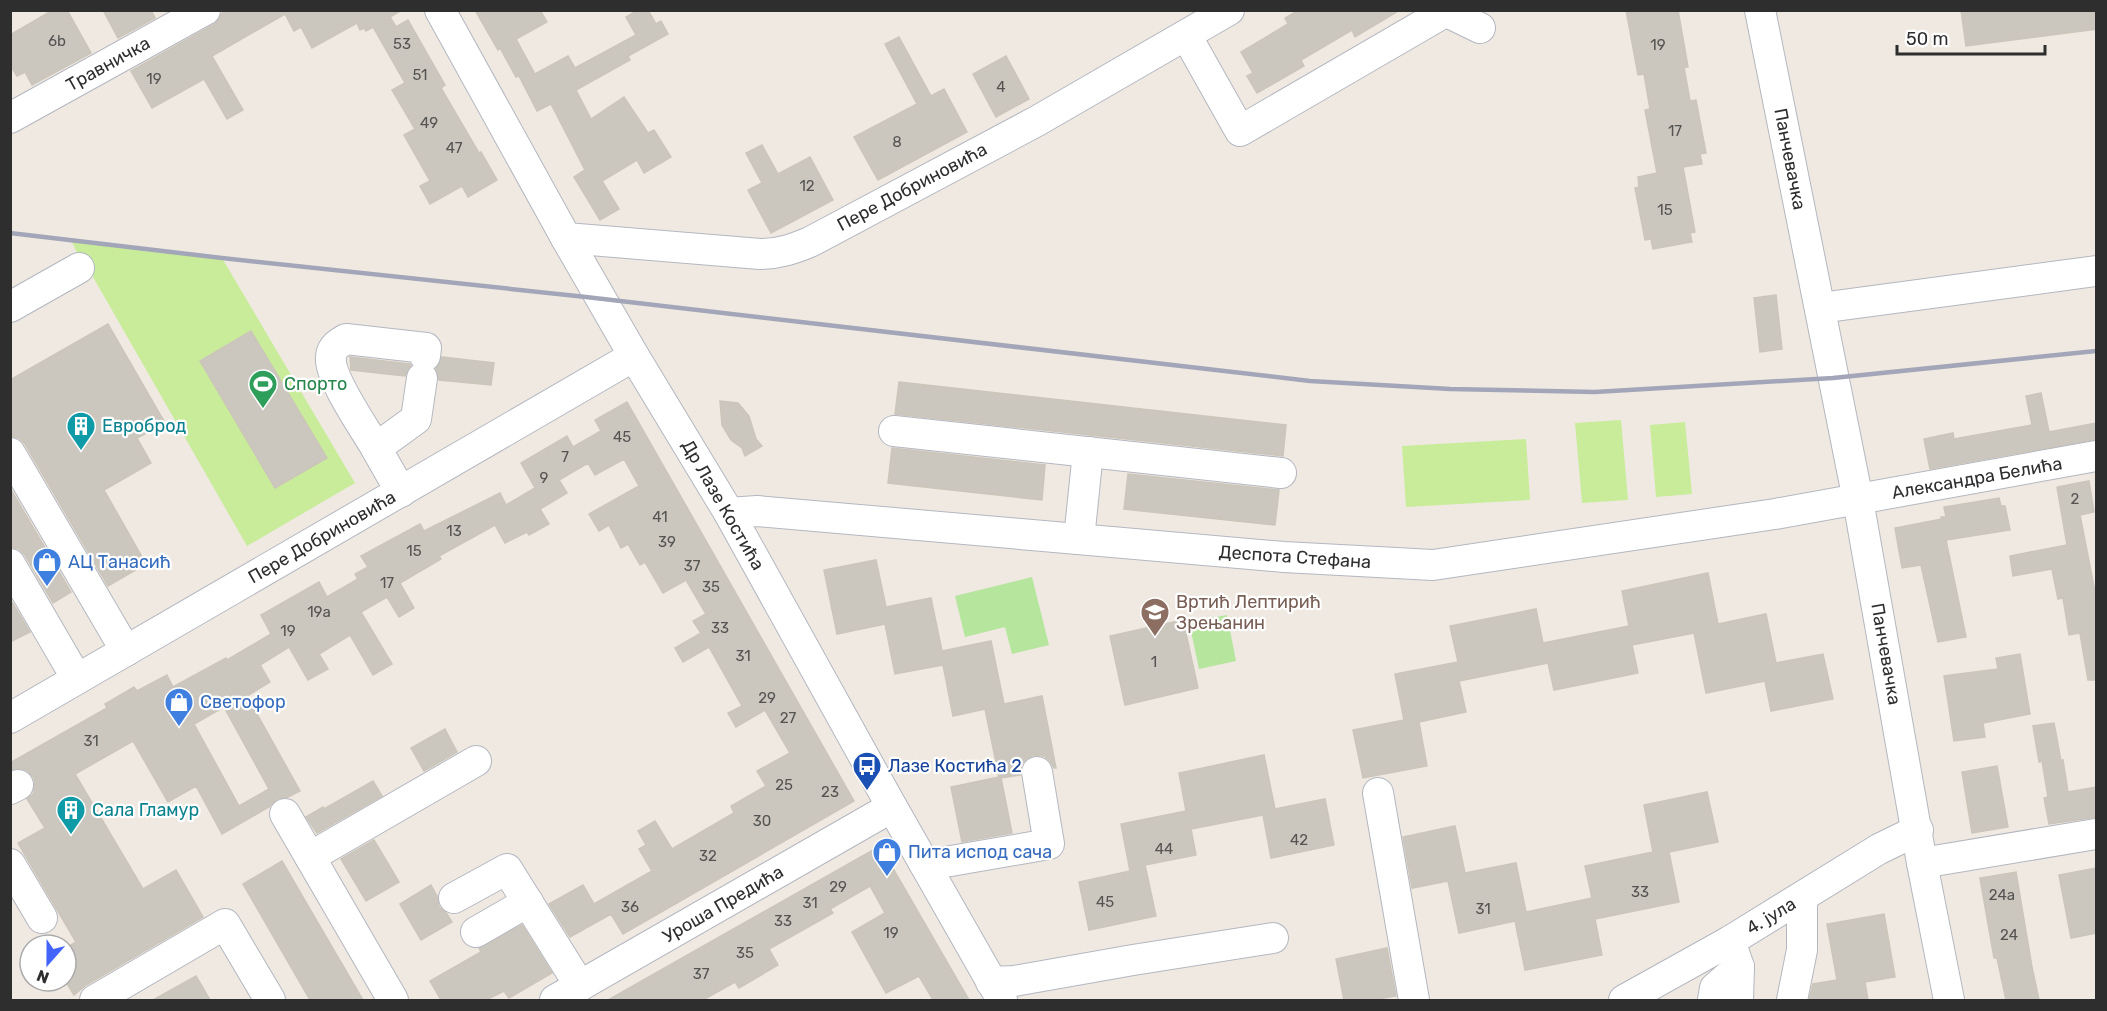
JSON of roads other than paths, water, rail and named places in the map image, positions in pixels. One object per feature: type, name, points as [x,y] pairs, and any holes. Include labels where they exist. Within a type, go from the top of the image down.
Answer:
[{"type":"street","name":"Травничка","points":[[10,118],[205,10]]},
{"type":"street","name":"Др Лазе Костића","points":[[440,10],[566,238],[729,513],[997,991]]},
{"type":"street","name":"Пере Добриновића","points":[[566,238],[760,254],[775,254],[790,250],[810,242],[1037,121],[1229,10]]},
{"type":"street","name":"Панчевачка","points":[[1760,10],[1857,500],[1949,1000]]},
{"type":"street","points":[[1186,35],[1240,131],[1444,11],[1480,28]]},
{"type":"street","points":[[10,307],[79,268]]},
{"type":"street","points":[[1820,308],[2097,271]]},
{"type":"street","points":[[376,448],[416,419],[426,348],[346,339],[335,346],[331,356],[333,375],[401,492]]},
{"type":"street","name":"Пере Добриновића","points":[[10,718],[634,356]]},
{"type":"street","points":[[894,431],[1281,473]]},
{"type":"street","points":[[1079,539],[1088,452]]},
{"type":"street","points":[[10,453],[126,651]]},
{"type":"street","name":"Александра Белића","points":[[1857,500],[2097,456]]},
{"type":"street","name":"Деспота Стефана","points":[[729,513],[757,511],[1295,557],[1433,565],[1857,500]]},
{"type":"street","points":[[10,564],[77,679]]},
{"type":"street","points":[[310,857],[476,761]]},
{"type":"street","points":[[924,863],[945,862],[1049,844],[1037,772]]},
{"type":"street","points":[[1378,793],[1414,1000]]},
{"type":"street","name":"Уроша Предића","points":[[568,993],[892,807]]},
{"type":"street","points":[[285,814],[393,1000]]},
{"type":"street","name":"4. јула","points":[[1624,1000],[1736,972],[1802,898],[1879,849],[1917,830]]},
{"type":"street","points":[[1922,863],[2097,834]]},
{"type":"street","points":[[10,864],[42,918]]},
{"type":"street","points":[[454,898],[507,869],[528,902],[568,993]]},
{"type":"street","points":[[1795,988],[1802,950],[1802,898]]},
{"type":"street","points":[[476,932],[528,902]]},
{"type":"street","points":[[112,996],[225,924],[270,1000]]},
{"type":"street","points":[[997,991],[1014,981],[1273,938]]},
{"type":"street","points":[[1713,1000],[1715,988],[1736,972]]},
{"type":"railway","points":[[10,233],[1310,381],[1450,389],[1595,392],[1833,378],[2096,351]]},
{"type":"place","name":"Спорто","points":[[263,410]]},
{"type":"place","name":"Евроброд","points":[[81,452]]},
{"type":"place","name":"АЦ Танасић","points":[[47,588]]},
{"type":"place","name":"Вртић Лептирић Зрењанин","points":[[1155,638]]},
{"type":"place","name":"Светофор","points":[[179,728]]},
{"type":"place","name":"Лазе Костића 2","points":[[867,792]]},
{"type":"place","name":"Сала Гламур","points":[[71,836]]},
{"type":"place","name":"Пита испод сача","points":[[887,878]]}]
